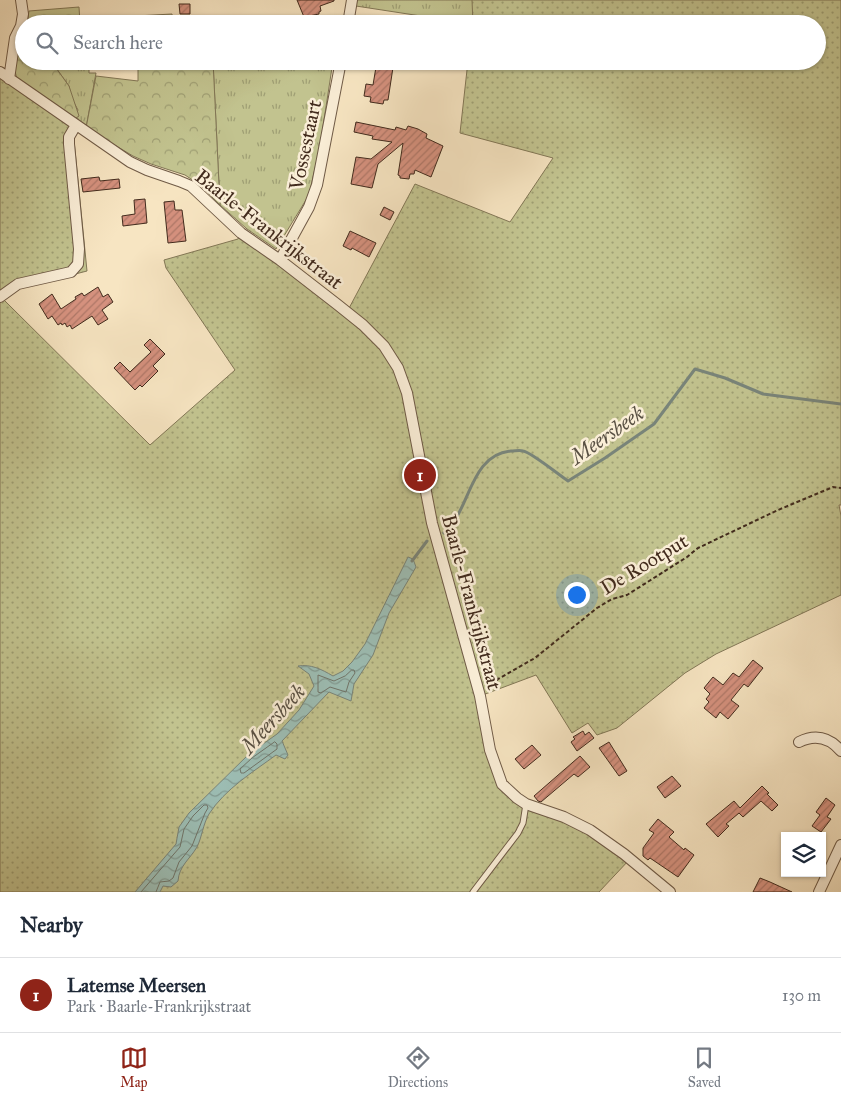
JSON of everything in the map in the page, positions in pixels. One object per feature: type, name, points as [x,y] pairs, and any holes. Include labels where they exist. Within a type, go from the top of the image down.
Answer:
[{"type":"street","points":[[21,0],[22,15]]},
{"type":"street","points":[[350,15],[352,0]]},
{"type":"street","points":[[9,79],[15,38]]},
{"type":"street","name":"Vossestaart","points":[[280,260],[309,207],[317,185],[338,70]]},
{"type":"street","name":"Baarle-Frankrijkstraat","points":[[0,72],[130,162],[191,186],[241,233],[280,260],[363,325],[384,346],[398,368],[410,406],[436,537],[480,696],[490,750],[502,784],[509,792],[526,804],[578,823],[590,830],[624,854],[670,892]]},
{"type":"street","points":[[0,297],[18,284],[66,274],[76,268],[78,264],[79,249],[69,144],[76,125]]},
{"type":"street","points":[[799,742],[808,737],[817,736],[828,740],[841,751]]},
{"type":"street","points":[[819,892],[841,845]]},
{"type":"lane","points":[[473,892],[518,833],[523,822],[526,804]]},
{"type":"path","name":"De Rootput","points":[[480,696],[490,691],[498,679],[551,647],[597,608],[612,599],[627,595],[698,548],[778,510],[833,487],[841,488]]},
{"type":"green space","points":[[357,0],[653,0],[648,15],[414,15],[356,6]]},
{"type":"green space","points":[[472,0],[841,0],[841,505],[839,505],[841,516],[841,595],[716,654],[685,673],[617,728],[597,735],[588,723],[572,733],[536,675],[480,696],[490,750],[509,792],[564,817],[630,859],[599,892],[0,892],[0,75],[75,128],[74,140],[87,271],[21,288],[4,300],[150,445],[235,370],[166,268],[164,260],[238,239],[241,233],[347,312],[415,184],[510,222],[553,158],[460,133],[467,70],[826,70],[826,15],[473,15]]},
{"type":"green space","points":[[79,7],[80,15],[28,15],[29,11]]},
{"type":"green space","points":[[15,70],[57,70],[69,86],[79,116],[73,120],[17,78]]},
{"type":"green space","points":[[57,70],[89,70],[89,73],[96,73],[86,128],[73,120],[78,110],[71,97],[69,86]]},
{"type":"green space","points":[[138,70],[213,70],[220,205],[200,185],[185,175],[133,156],[86,128],[96,76],[138,81]]},
{"type":"green space","points":[[213,70],[332,70],[320,146],[309,195],[276,249],[247,229],[220,205]]},
{"type":"water","points":[[408,557],[413,559],[416,567],[389,613],[373,655],[354,684],[351,701],[329,692],[282,741],[288,755],[285,759],[276,755],[240,782],[216,805],[207,818],[197,847],[180,871],[178,881],[171,887],[163,886],[160,892],[135,892],[176,844],[179,827],[189,813],[249,754],[277,734],[299,710],[314,686],[309,674],[298,666],[316,668],[333,676],[343,671],[352,662],[365,644]]},
{"type":"building","points":[[297,0],[334,0],[320,6],[321,11],[319,14],[303,15]]},
{"type":"building","points":[[179,4],[190,4],[190,14],[180,14]]},
{"type":"building","points":[[376,70],[393,70],[388,100],[384,100],[383,104],[370,102],[371,97],[364,96],[366,84],[373,85]]},
{"type":"building","points":[[356,122],[395,130],[396,127],[406,130],[408,126],[427,134],[426,138],[443,146],[431,177],[415,170],[414,174],[410,174],[409,179],[400,178],[398,175],[403,143],[378,164],[372,188],[351,184],[356,157],[371,159],[392,142],[372,139],[373,136],[354,132]]},
{"type":"building","points":[[99,177],[100,181],[119,179],[120,188],[83,192],[81,179]]},
{"type":"building","points":[[145,199],[147,223],[123,226],[122,216],[135,214],[134,200]]},
{"type":"building","points":[[174,201],[175,210],[182,210],[186,241],[168,243],[164,202]]},
{"type":"building","points":[[384,207],[394,212],[390,220],[380,215]]},
{"type":"building","points":[[350,231],[376,243],[369,257],[352,248],[351,250],[343,246]]},
{"type":"building","points":[[98,287],[103,297],[108,294],[113,302],[102,310],[108,319],[98,325],[92,316],[72,329],[70,325],[67,327],[65,323],[58,325],[52,316],[48,319],[39,304],[52,294],[61,309],[76,299],[75,297],[82,293],[84,296]]},
{"type":"building","points":[[150,339],[165,354],[153,366],[158,371],[142,387],[140,385],[135,390],[114,368],[120,362],[130,372],[151,352],[144,345]]},
{"type":"building","points":[[753,660],[763,668],[748,687],[744,684],[731,700],[739,706],[728,719],[720,712],[716,718],[704,708],[709,702],[706,699],[710,694],[704,688],[713,677],[723,685],[733,673],[739,677]]},
{"type":"building","points":[[583,731],[585,735],[589,732],[594,738],[577,751],[571,742],[575,739],[573,737]]},
{"type":"building","points":[[609,742],[627,771],[619,776],[599,748]]},
{"type":"building","points":[[532,745],[541,755],[524,769],[515,759]]},
{"type":"building","points":[[580,756],[590,767],[578,777],[574,774],[541,802],[538,801],[534,796]]},
{"type":"building","points":[[672,776],[681,786],[665,798],[657,787]]},
{"type":"building","points":[[762,786],[778,805],[772,811],[761,801],[743,817],[739,813],[726,824],[729,826],[718,837],[706,824],[734,801],[740,808]]},
{"type":"building","points":[[826,798],[835,805],[827,817],[831,819],[821,832],[812,826],[820,815],[816,812]]},
{"type":"building","points":[[658,819],[674,832],[669,837],[684,850],[685,848],[694,855],[678,877],[650,858],[648,860],[643,856],[643,848],[654,833],[649,830]]},
{"type":"building","points":[[760,878],[770,882],[792,892],[753,892]]},
{"type":"waterway","name":"Meersbeek","points":[[444,533],[460,511],[478,473],[487,462],[497,455],[511,451],[527,452],[568,481],[654,424],[695,369],[725,378],[763,394],[841,404]]},
{"type":"waterway","name":"Meersbeek","points":[[412,561],[427,541]]},
{"type":"place","name":"Latemse Meersen","points":[[420,475]]}]
